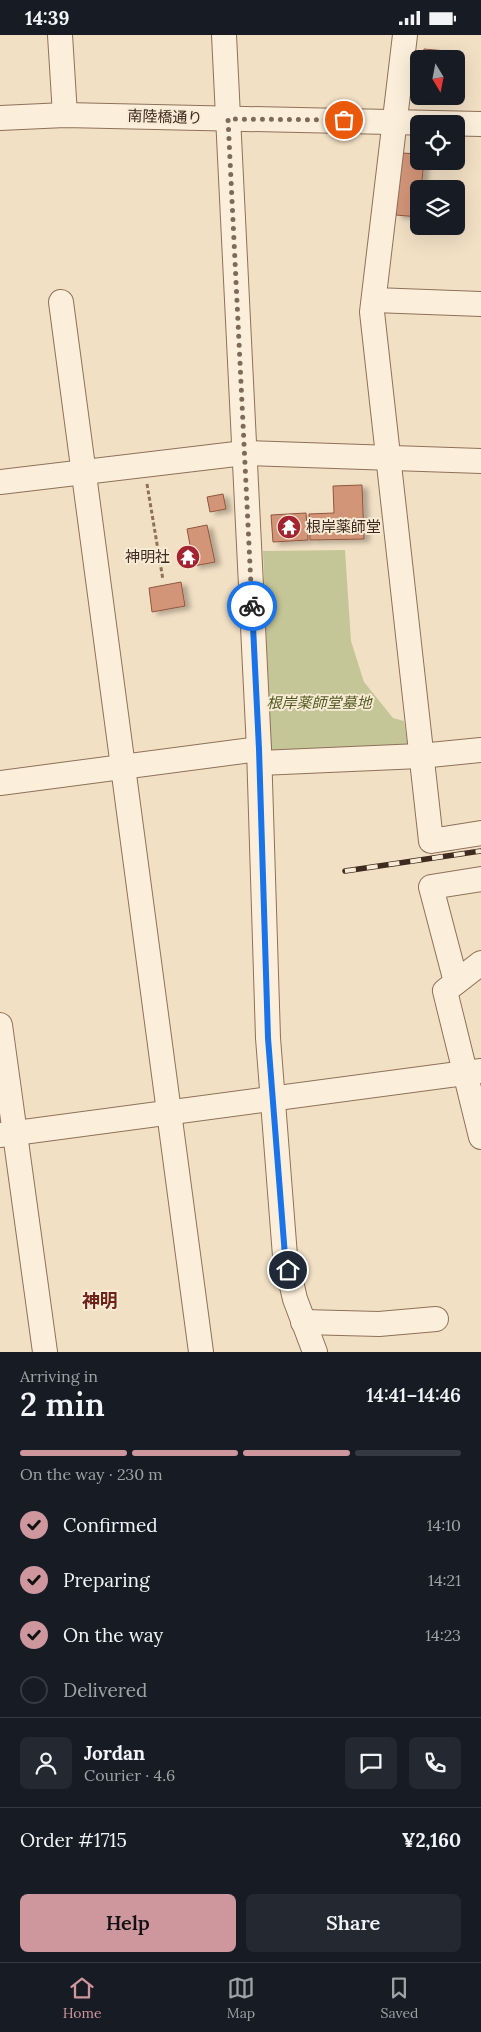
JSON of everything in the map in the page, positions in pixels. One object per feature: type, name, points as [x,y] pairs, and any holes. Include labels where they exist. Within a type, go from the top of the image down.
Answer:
[{"type":"street","points":[[60,35],[65,115]]},
{"type":"street","points":[[224,35],[259,756],[268,1038],[285,1256],[295,1299],[315,1352]]},
{"type":"street","points":[[405,35],[372,311],[420,756],[431,841],[481,833]]},
{"type":"street","name":"南陸橋通り","points":[[0,118],[65,115],[481,124]]},
{"type":"street","points":[[374,300],[481,304]]},
{"type":"street","points":[[60,302],[201,1352]]},
{"type":"street","points":[[0,482],[244,453],[481,461]]},
{"type":"street","points":[[0,783],[123,767],[259,756],[420,756],[481,750]]},
{"type":"street","points":[[456,982],[431,887],[481,879]]},
{"type":"street","points":[[481,963],[445,991],[472,1072],[481,1137]]},
{"type":"street","points":[[0,1025],[7,1134],[46,1352]]},
{"type":"street","points":[[7,1134],[472,1072]]},
{"type":"street","points":[[303,1322],[378,1324],[436,1319]]},
{"type":"path","points":[[144,465],[163,580]]},
{"type":"green space","name":"根岸薬師堂墓地","points":[[345,550],[351,641],[364,682],[393,718],[404,721],[408,748],[271,757],[263,551]]},
{"type":"building","points":[[401,153],[410,154],[410,170],[423,170],[422,180],[410,180],[410,216],[396,215]]},
{"type":"building","points":[[362,485],[364,539],[310,540],[309,514],[334,513],[333,486]]},
{"type":"building","points":[[223,494],[226,509],[210,512],[207,497]]},
{"type":"building","name":"根岸薬師堂","points":[[306,513],[308,540],[273,542],[271,515]]},
{"type":"building","points":[[207,525],[215,562],[194,566],[187,529]]},
{"type":"building","points":[[181,582],[185,606],[152,612],[149,588]]},
{"type":"railway","points":[[345,871],[481,851]]},
{"type":"way so far","points":[[252,606],[228,119],[344,120]]},
{"type":"place","name":"根岸薬師堂","points":[[289,527]]},
{"type":"place","name":"神明社","points":[[188,557]]},
{"type":"district","name":"神明","points":[[100,1301]]},
{"type":"route","points":[[252,606],[259,749],[268,1038],[285,1256],[288,1270]]}]
